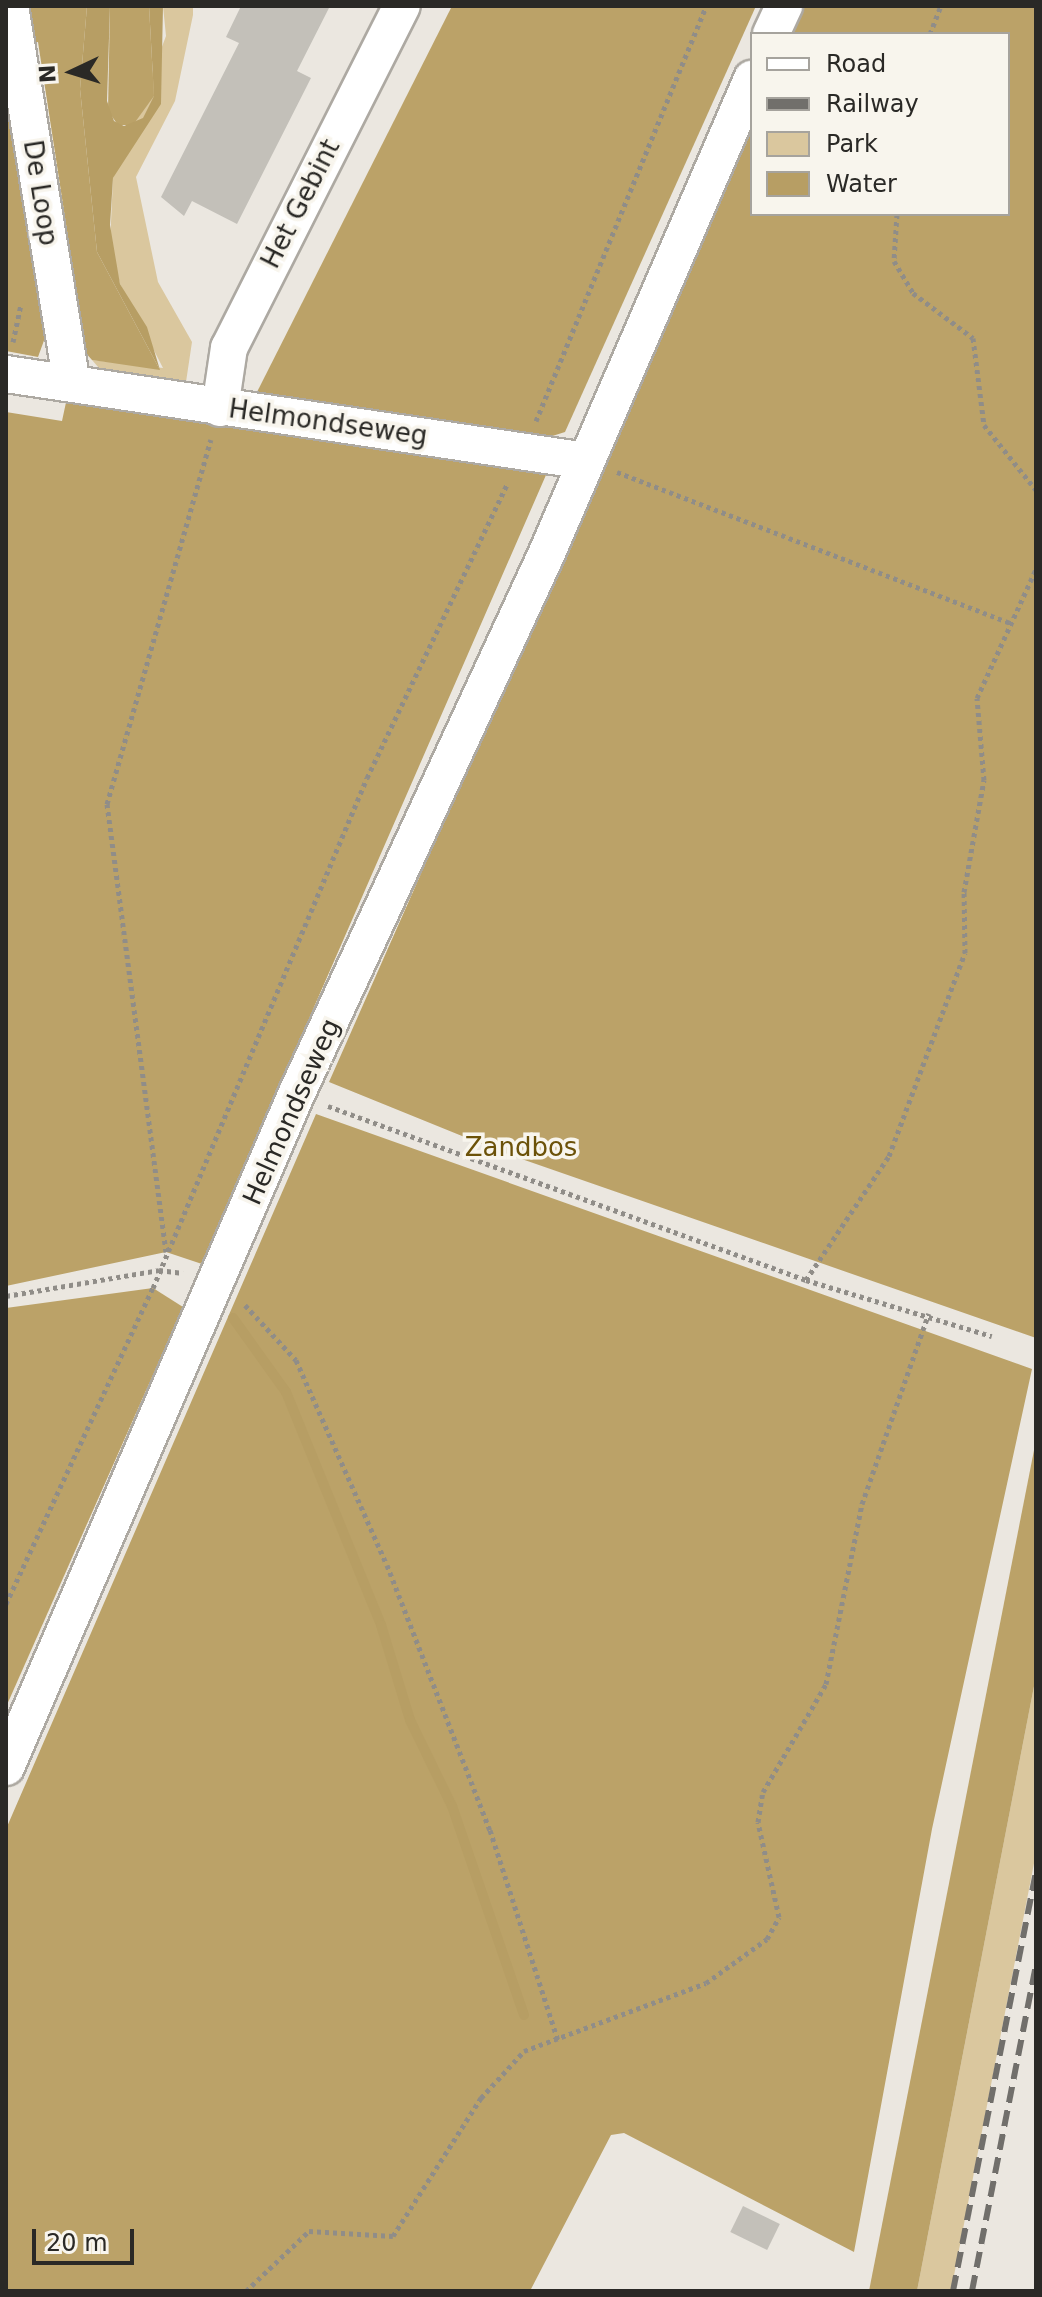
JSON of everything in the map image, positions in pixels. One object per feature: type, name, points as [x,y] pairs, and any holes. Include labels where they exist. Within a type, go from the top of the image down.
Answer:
[{"type":"street","name":"De Loop","points":[[10,6],[71,380]]},
{"type":"street","name":"Het Gebint","points":[[220,408],[229,348],[402,6]]},
{"type":"street","points":[[772,32],[784,6]]},
{"type":"street","name":"Helmondseweg","points":[[6,1767],[220,1278],[296,1095],[586,461],[750,84]]},
{"type":"street","name":"Helmondseweg","points":[[6,374],[71,380],[220,408],[586,461]]},
{"type":"path","points":[[6,1604],[159,1270],[367,778],[523,452],[706,6]]},
{"type":"path","points":[[931,32],[941,6]]},
{"type":"path","points":[[897,216],[894,261],[913,293],[973,338],[984,425],[1036,490]]},
{"type":"path","points":[[6,374],[23,294]]},
{"type":"path","points":[[166,1252],[107,804],[220,408]]},
{"type":"path","points":[[586,461],[1011,623]]},
{"type":"path","points":[[806,1280],[889,1156],[965,953],[964,892],[984,780],[977,698],[1036,569]]},
{"type":"path","points":[[296,1095],[806,1280],[929,1313],[992,1336]]},
{"type":"path","points":[[6,1296],[159,1270],[220,1278],[296,1360],[381,1552],[490,1830],[558,2041]]},
{"type":"path","points":[[246,2291],[309,2231],[393,2236],[481,2098],[524,2051],[558,2041],[706,1983],[767,1939],[779,1917],[758,1822],[763,1792],[826,1684],[862,1504],[929,1313]]},
{"type":"green space","points":[[22,6],[87,6],[80,89],[97,252],[160,370],[92,360],[84,351],[66,291],[76,289],[38,42],[28,43]]},
{"type":"green space","points":[[110,6],[149,6],[154,96],[133,125],[118,125],[108,111]]},
{"type":"green space","points":[[163,6],[193,6],[193,15],[175,101],[136,177],[158,282],[192,342],[186,382],[99,368],[92,360],[163,368],[120,284],[110,244],[113,178],[166,36]]},
{"type":"green space","points":[[452,6],[756,6],[565,432],[546,438],[256,394]]},
{"type":"green space","name":"Zandbos","points":[[805,6],[1036,6],[1036,1338],[499,1151],[329,1082],[750,129],[750,216],[1010,216],[1010,32],[793,32]]},
{"type":"green space","points":[[6,84],[50,324],[38,357],[6,351]]},
{"type":"green space","points":[[68,393],[546,475],[202,1264],[166,1252],[6,1286],[6,412],[62,421]]},
{"type":"green space","points":[[316,1114],[1032,1369],[932,1829],[854,2252],[624,2133],[611,2135],[530,2291],[6,2291],[6,1829]]},
{"type":"green space","points":[[153,1288],[183,1307],[6,1707],[6,1308]]},
{"type":"green space","points":[[1036,1440],[1036,1676],[917,2291],[869,2291]]},
{"type":"green space","points":[[1036,1676],[1036,1853],[951,2291],[917,2291]]},
{"type":"water","points":[[87,6],[110,6],[107,101],[114,121],[124,126],[143,118],[154,96],[149,6],[163,6],[161,104],[113,178],[110,225],[120,284],[147,327],[160,370],[97,252],[80,89]]},
{"type":"building","points":[[241,6],[330,6],[297,71],[311,78],[237,224],[192,201],[184,216],[161,197],[239,43],[226,37]]},
{"type":"building","points":[[743,2206],[780,2224],[767,2250],[730,2232]]},
{"type":"waterway","points":[[233,1318],[286,1392],[381,1625],[410,1720],[452,1806],[524,2015]]},
{"type":"railway","points":[[953,2291],[1036,1872]]},
{"type":"railway","points":[[972,2291],[1036,1964]]}]
